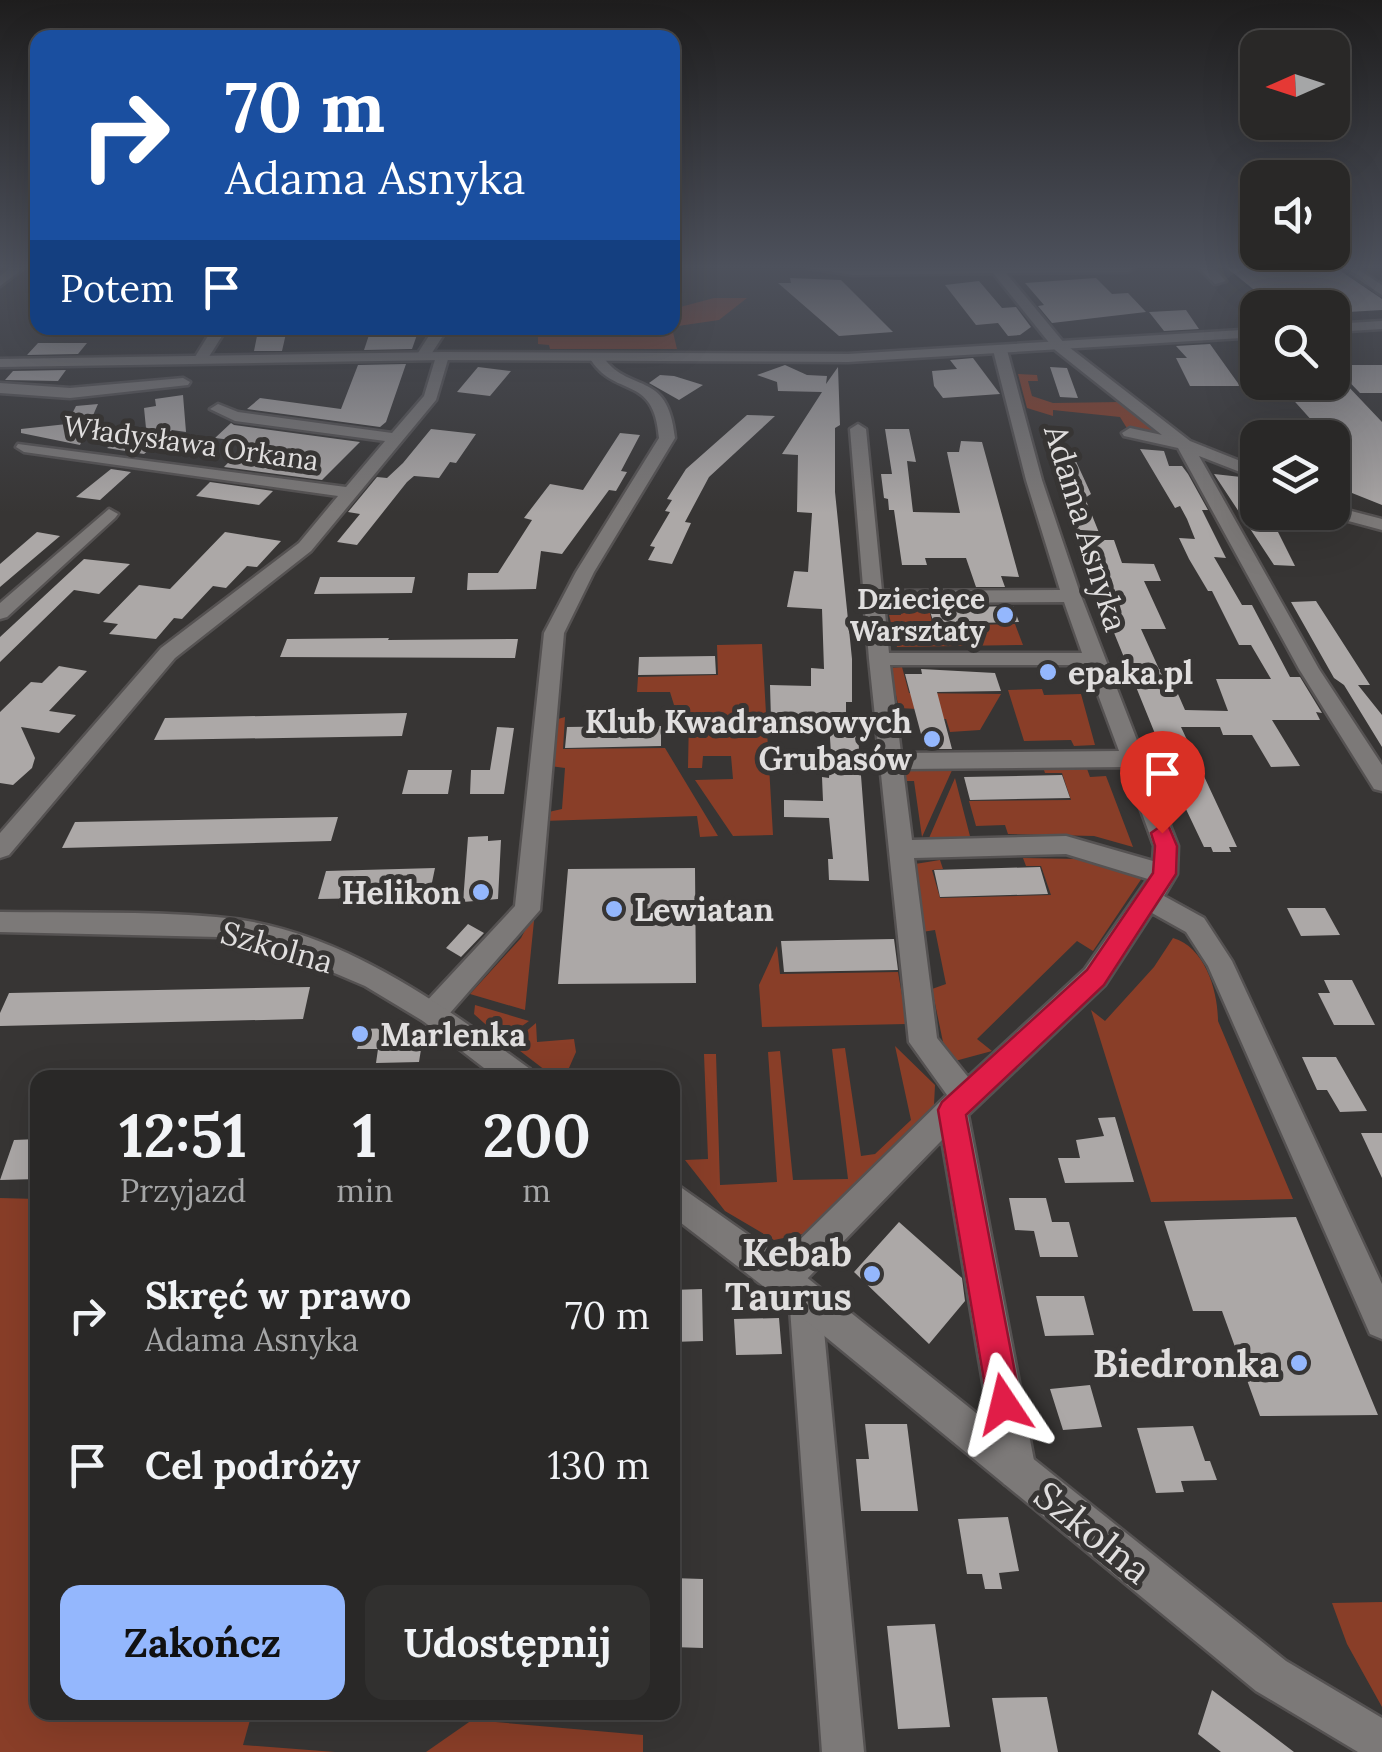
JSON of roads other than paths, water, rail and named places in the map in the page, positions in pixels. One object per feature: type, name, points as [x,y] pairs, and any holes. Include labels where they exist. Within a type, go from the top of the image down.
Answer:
[{"type":"street","points":[[200,360],[206,350]]},
{"type":"street","points":[[424,356],[428,350]]},
{"type":"street","name":"Adama Asnyka","points":[[1000,350],[1034,480],[1071,596],[1166,846],[1156,886]]},
{"type":"street","points":[[0,363],[424,356],[848,358],[1004,350]]},
{"type":"street","points":[[1065,350],[1184,444],[1310,669],[1382,783]]},
{"type":"street","points":[[0,849],[168,653],[305,546],[430,397],[442,356]]},
{"type":"street","points":[[434,1013],[526,910],[554,633],[586,572],[668,438],[668,415],[655,396],[602,368],[596,357]]},
{"type":"street","points":[[0,388],[70,393],[182,382]]},
{"type":"street","points":[[218,409],[235,416],[395,438]]},
{"type":"street","points":[[858,429],[879,660],[923,1042],[959,1104],[1017,1471]]},
{"type":"street","points":[[1130,433],[1184,444],[1240,467]]},
{"type":"street","name":"Władysława Orkana","points":[[24,447],[350,494]]},
{"type":"street","points":[[0,613],[109,514]]},
{"type":"street","points":[[1350,516],[1382,525]]},
{"type":"street","points":[[874,597],[1071,596]]},
{"type":"street","points":[[879,660],[1094,659]]},
{"type":"street","points":[[892,762],[1134,759]]},
{"type":"street","points":[[902,850],[1066,845],[1156,886],[1195,925],[1219,961],[1382,1322]]},
{"type":"street","points":[[843,1752],[794,1290],[959,1104],[1096,978],[1156,886]]},
{"type":"street","name":"Szkolna","points":[[0,922],[219,928],[296,945],[375,978],[434,1013],[509,1070]]},
{"type":"street","name":"Szkolna","points":[[680,1202],[1270,1676],[1382,1742]]},
{"type":"place","name":"Dziecięce Warsztaty","points":[[1005,615]]},
{"type":"place","name":"epaka.pl","points":[[1048,672]]},
{"type":"place","name":"Klub Kwadransowych Grubasów","points":[[932,739]]},
{"type":"place","name":"Helikon","points":[[481,892]]},
{"type":"place","name":"Lewiatan","points":[[614,909]]},
{"type":"place","name":"Marlenka","points":[[360,1034]]},
{"type":"place","name":"Kebab Taurus","points":[[872,1274]]},
{"type":"place","name":"Biedronka","points":[[1299,1363]]}]
